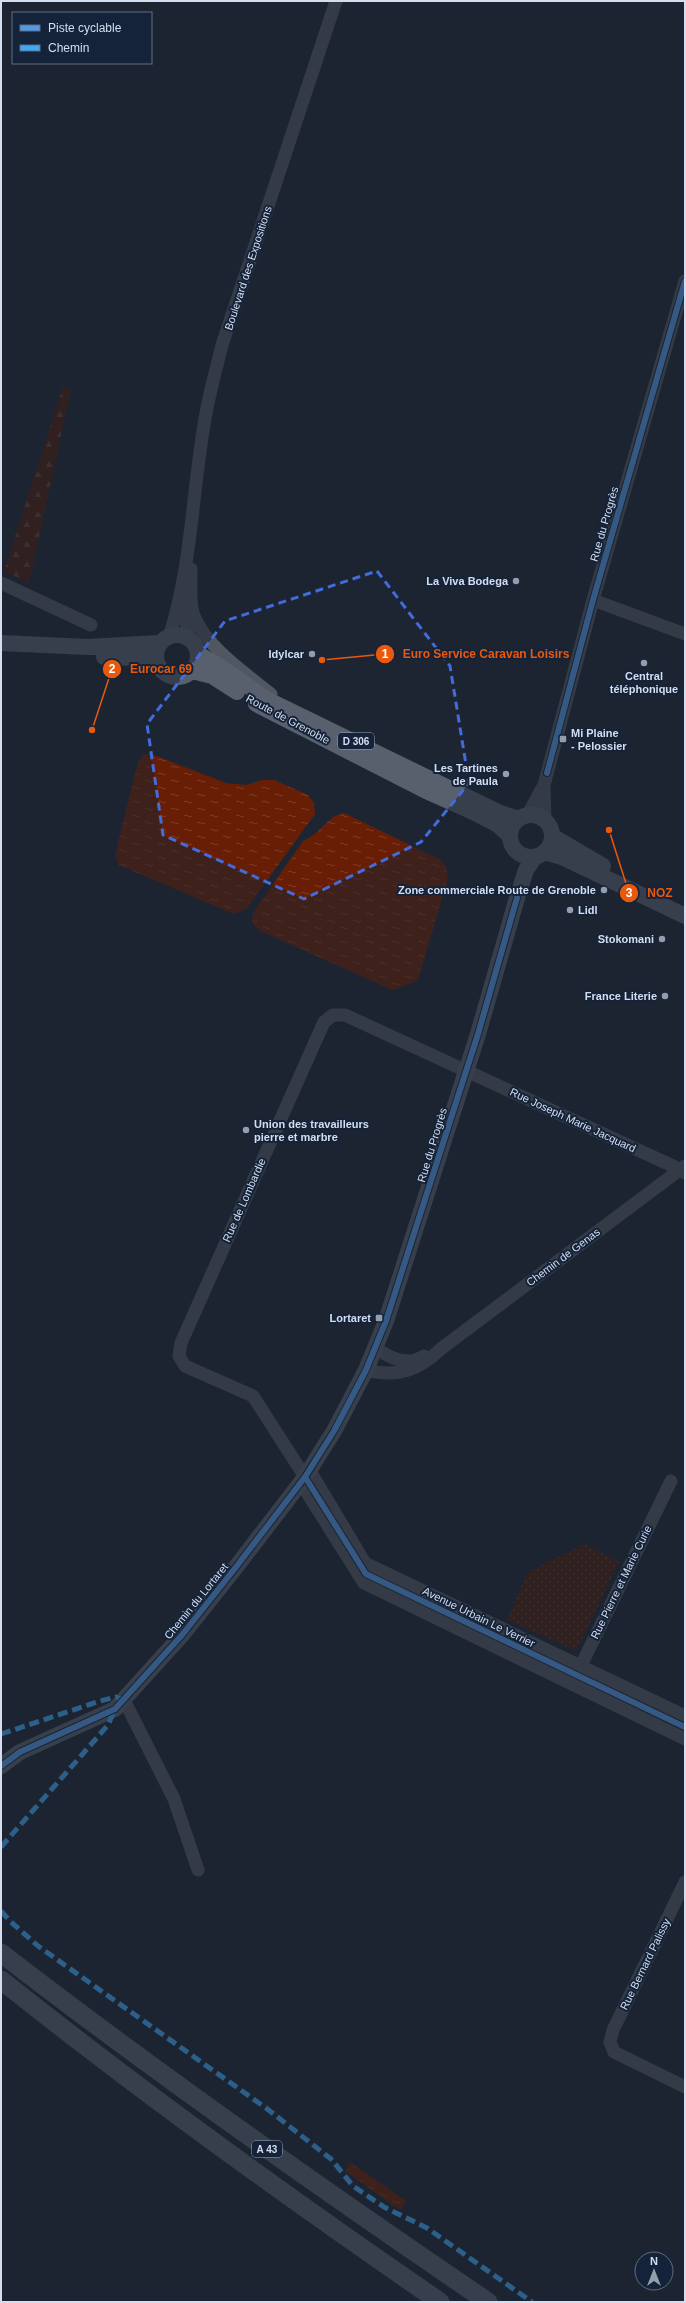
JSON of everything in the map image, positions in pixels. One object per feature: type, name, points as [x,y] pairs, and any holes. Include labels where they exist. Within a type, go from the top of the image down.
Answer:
[{"type":"highway","name":"A 43","points":[[1,1953],[142,2060],[328,2193],[488,2302]]},
{"type":"highway","name":"A 43","points":[[1,1980],[212,2141],[440,2302]]},
{"type":"main road","points":[[1,643],[87,647],[165,640],[179,635],[189,639],[196,648],[198,660],[192,671],[187,675],[175,677],[163,672],[156,662],[142,658],[122,656],[87,658],[1,653]]},
{"type":"main road","points":[[156,662],[157,649],[165,640]]},
{"type":"main road","name":"Route de Grenoble","points":[[198,654],[218,665],[268,700],[500,813],[523,817]]},
{"type":"main road","name":"Route de Grenoble","points":[[192,671],[212,676],[273,714],[426,791],[479,814],[498,825],[510,836]]},
{"type":"main road","points":[[685,907],[595,862],[552,836],[545,821],[534,816],[523,817],[511,830],[510,836],[513,848],[518,853],[529,857],[540,855],[562,857],[685,916]]},
{"type":"main road","points":[[540,855],[548,848],[552,836]]},
{"type":"main road","name":"Rue du Progrès","points":[[516,898],[518,853]]},
{"type":"main road","name":"Rue du Progrès","points":[[355,1393],[376,1348],[466,1070],[516,898],[526,870],[540,855]]},
{"type":"main road","name":"Chemin du Lortaret","points":[[1,1766],[20,1752],[100,1718],[115,1709],[124,1700],[182,1635],[305,1477],[355,1393]]},
{"type":"street","name":"Boulevard des Expositions","points":[[189,639],[186,622],[190,543],[204,420],[222,345],[336,1]]},
{"type":"street","name":"Rue du Progrès","points":[[545,821],[544,785],[593,600],[685,281]]},
{"type":"street","name":"Boulevard des Expositions","points":[[165,640],[178,610],[190,543]]},
{"type":"street","name":"Boulevard des Expositions","points":[[190,543],[192,609],[198,623],[212,643],[291,710]]},
{"type":"street","points":[[1,582],[91,626]]},
{"type":"street","points":[[593,600],[685,634]]},
{"type":"street","name":"Rue du Progrès","points":[[523,817],[544,785]]},
{"type":"street","name":"Rue de Lombardie","points":[[305,1477],[253,1396],[185,1366],[179,1356],[181,1343],[324,1022],[333,1015],[345,1015],[466,1070]]},
{"type":"street","name":"Rue Joseph Marie Jacquard","points":[[466,1070],[684,1170]]},
{"type":"street","name":"Chemin de Genas","points":[[366,1370],[390,1374],[408,1370],[431,1358],[442,1348],[684,1170]]},
{"type":"street","name":"Chemin de Genas","points":[[376,1348],[392,1359],[412,1361],[442,1348]]},
{"type":"street","name":"Avenue Urbain Le Verrier","points":[[305,1477],[366,1563],[685,1716]]},
{"type":"street","name":"Avenue Urbain Le Verrier","points":[[305,1477],[364,1583],[685,1739]]},
{"type":"street","name":"Rue Pierre et Marie Curie","points":[[572,1684],[670,1481]]},
{"type":"street","points":[[124,1700],[174,1799],[198,1870]]},
{"type":"street","name":"Rue Bernard Palissy","points":[[685,1882],[613,2030],[610,2042],[611,2048],[614,2052],[685,2087]]},
{"type":"highlighted area","points":[[377,571],[450,666],[469,783],[421,842],[304,899],[163,835],[147,724],[225,621]]},
{"type":"green space","points":[[63,387],[71,390],[29,583],[4,571]]},
{"type":"green space","points":[[584,1544],[619,1562],[576,1651],[507,1619],[528,1572]]},
{"type":"water","points":[[151,754],[226,783],[246,785],[262,780],[274,780],[308,795],[314,803],[315,814],[247,908],[234,914],[119,865],[115,855],[138,762],[143,755]]},
{"type":"water","points":[[344,813],[441,860],[446,867],[448,878],[418,980],[393,990],[260,931],[252,922],[253,913],[303,841],[315,834],[333,817]]},
{"type":"water","points":[[351,2163],[406,2201],[400,2210],[345,2171]]},
{"type":"marked path","points":[[1,1734],[100,1701],[116,1697],[124,1700]]},
{"type":"marked path","points":[[1,1847],[108,1725],[115,1709]]},
{"type":"marked path","points":[[1,1911],[38,1946],[266,2108],[331,2159],[353,2186],[384,2207],[427,2228],[532,2302]]},
{"type":"cycle path","points":[[547,773],[593,600],[685,281]]},
{"type":"cycle path","points":[[1,1766],[20,1752],[115,1709],[182,1635],[236,1567],[305,1477],[334,1431],[366,1370],[386,1321],[478,1034],[517,898]]},
{"type":"cycle path","points":[[305,1477],[366,1574],[685,1727]]},
{"type":"place","name":"La Viva Bodega","points":[[516,581]]},
{"type":"place","name":"Idylcar","points":[[312,654]]},
{"type":"place","name":"Euro Service Caravan Loisirs","points":[[322,660]]},
{"type":"place","name":"Central téléphonique","points":[[644,663]]},
{"type":"place","name":"Eurocar 69","points":[[92,730]]},
{"type":"place","name":"Mi Plaine - Pelossier","points":[[563,739]]},
{"type":"place","name":"Les Tartines de Paula","points":[[506,774]]},
{"type":"place","name":"NOZ","points":[[609,830]]},
{"type":"place","name":"Zone commerciale Route de Grenoble","points":[[604,890]]},
{"type":"place","name":"Lidl","points":[[570,910]]},
{"type":"place","name":"Stokomani","points":[[662,939]]},
{"type":"place","name":"France Literie","points":[[665,996]]},
{"type":"place","name":"Union des travailleurs pierre et marbre","points":[[246,1130]]},
{"type":"place","name":"Lortaret","points":[[379,1318]]}]
